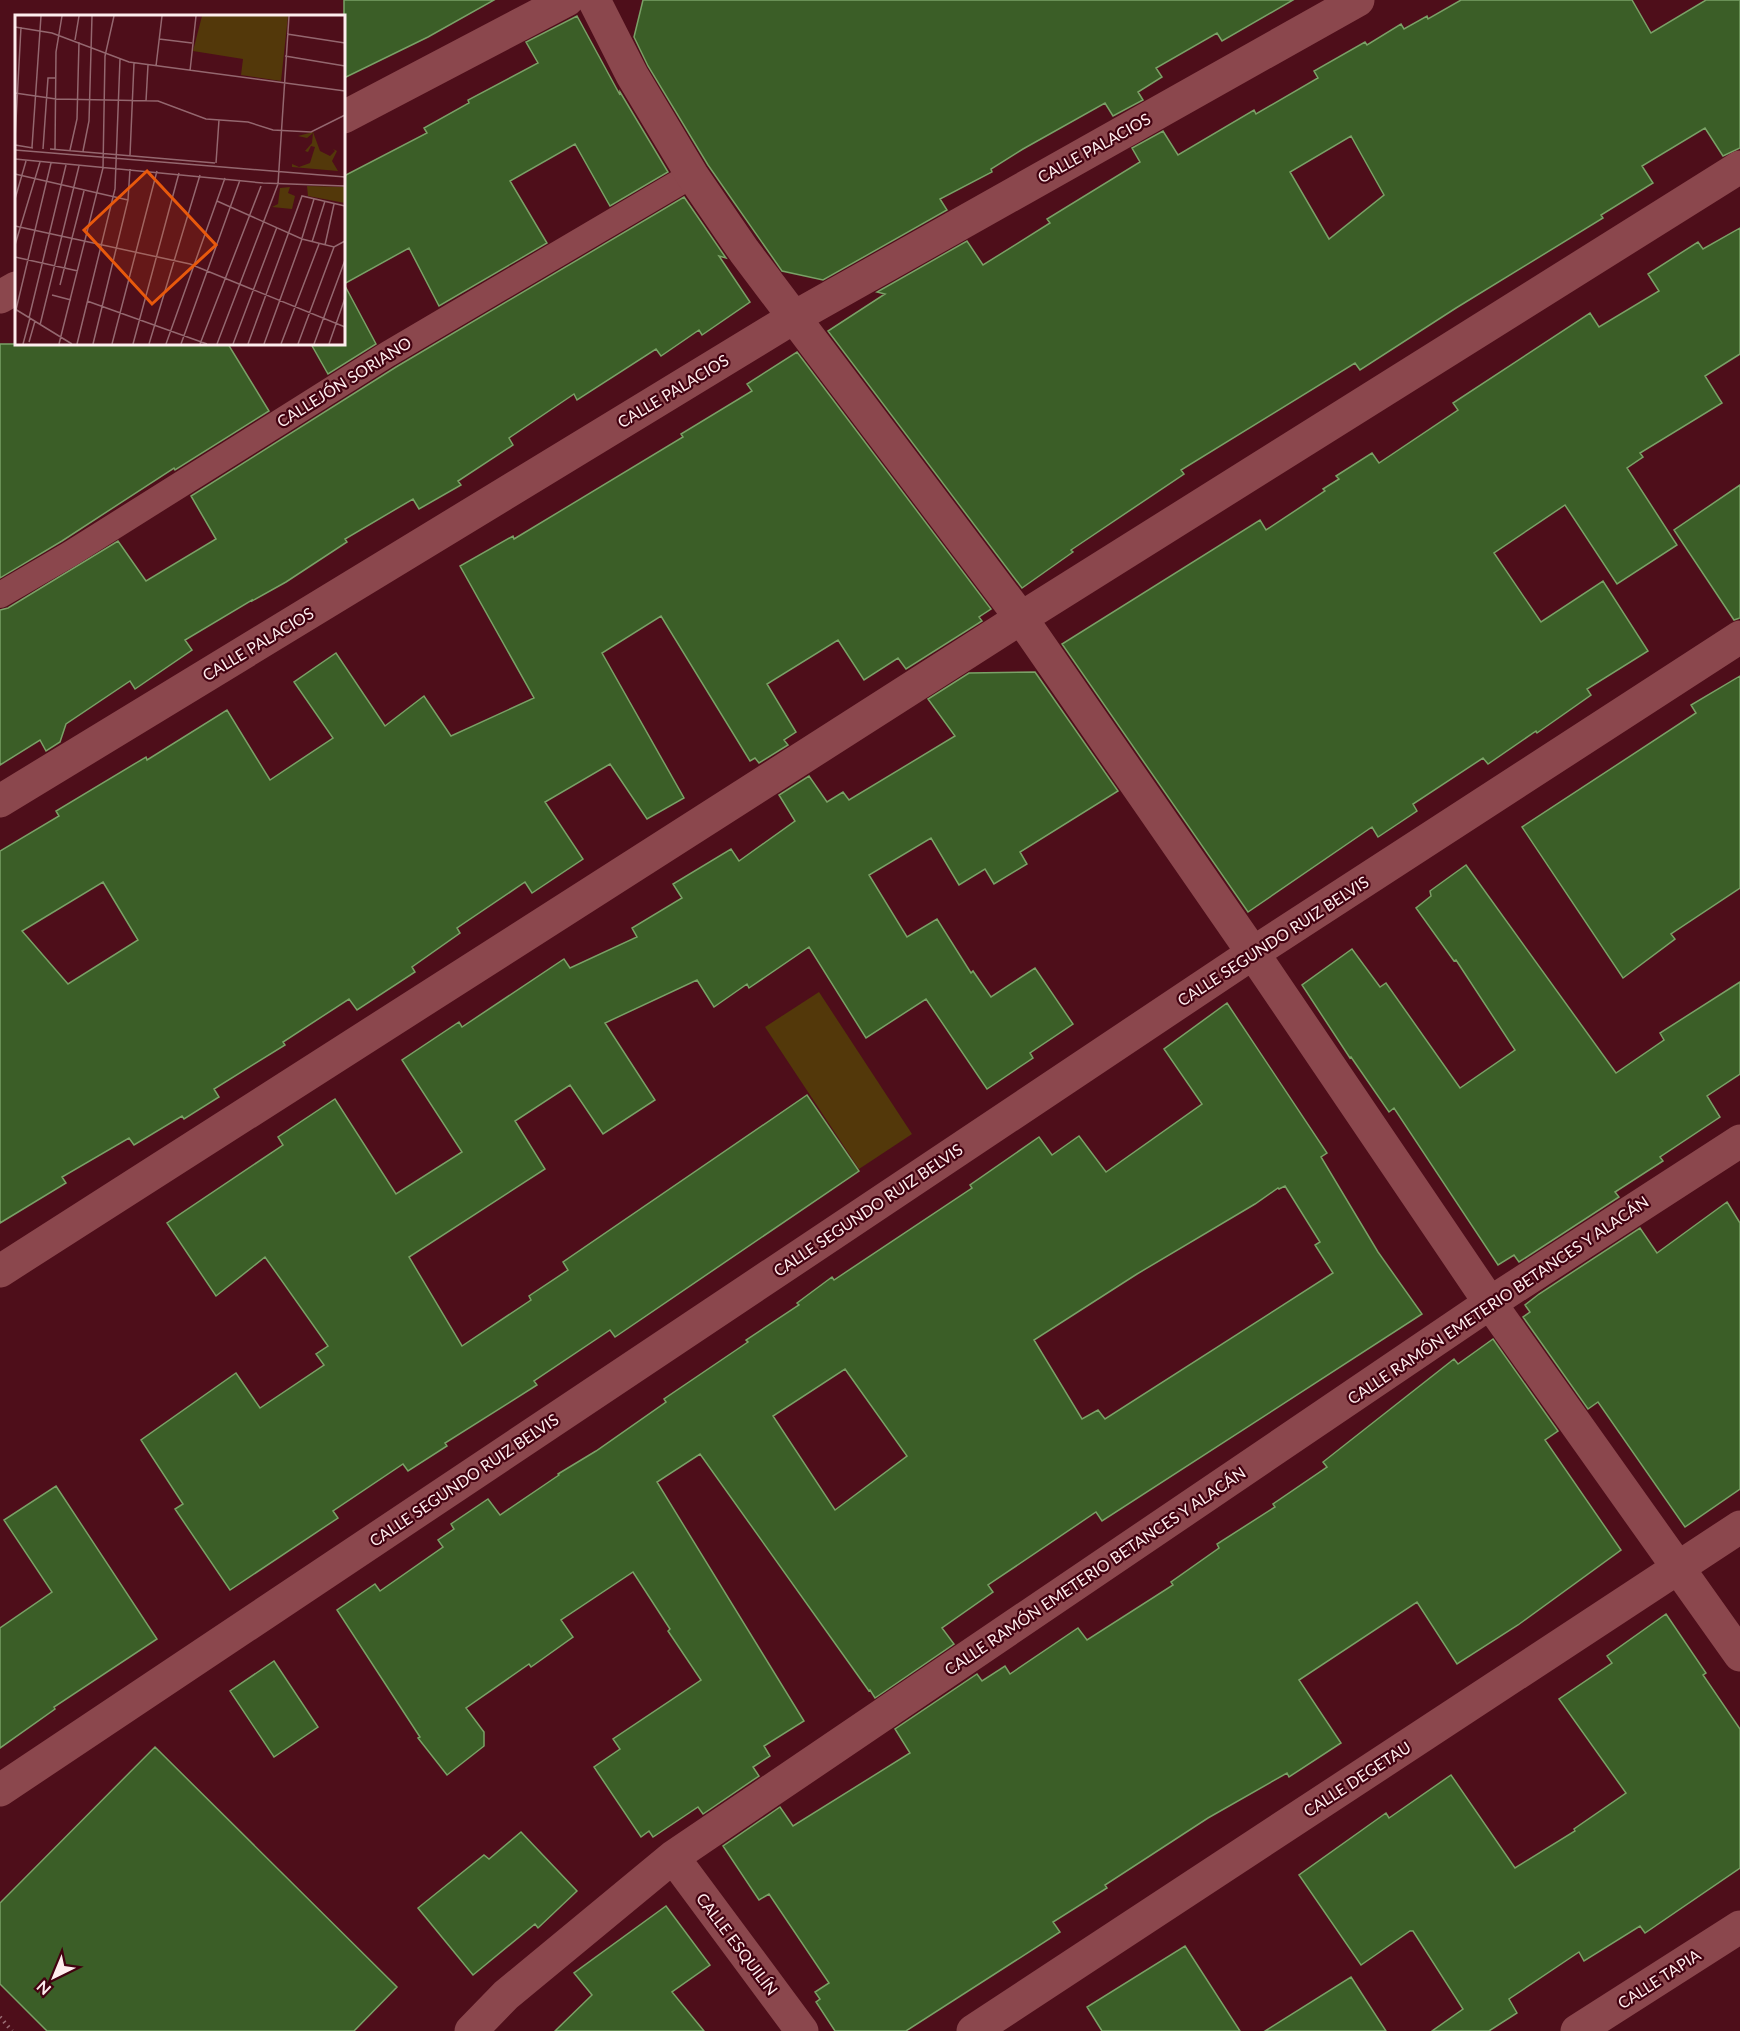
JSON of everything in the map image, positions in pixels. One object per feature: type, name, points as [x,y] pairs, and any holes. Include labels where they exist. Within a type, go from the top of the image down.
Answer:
[{"type":"street","points":[[345,116],[567,0]]},
{"type":"street","points":[[594,0],[632,75],[692,175],[793,318],[1021,618],[1253,953],[1490,1303],[1679,1566],[1740,1655]]},
{"type":"street","name":"CALLE PALACIOS","points":[[0,801],[793,318],[1358,0]]},
{"type":"street","points":[[0,1271],[1021,618],[1740,167]]},
{"type":"street","points":[[0,297],[15,289]]},
{"type":"street","name":"CALLE SEGUNDO RUIZ BELVIS","points":[[0,1790],[1253,953],[1740,637]]},
{"type":"street","name":"CALLE RAMÓN EMETERIO BETANCES Y ALACÁN","points":[[471,2031],[506,1995],[672,1857],[1490,1303],[1740,1141]]},
{"type":"street","name":"CALLE DEGETAU","points":[[974,2031],[1740,1527]]},
{"type":"street","name":"CALLE ESQUILÍN","points":[[672,1857],[802,2031]]},
{"type":"street","name":"CALLE TAPIA","points":[[1577,2031],[1740,1927]]},
{"type":"lane","name":"CALLEJÓN SORIANO","points":[[0,596],[70,555],[388,354],[692,175]]},
{"type":"path","points":[[0,2017],[12,2031]]},
{"type":"shaded area","points":[[819,992],[912,1134],[859,1169],[765,1027]]},
{"type":"building","points":[[344,0],[494,0],[428,37],[345,78]]},
{"type":"building","points":[[643,0],[1293,0],[1222,41],[1217,33],[1156,68],[1162,77],[1138,92],[1143,100],[1113,116],[1105,103],[1023,149],[991,169],[992,172],[940,199],[947,210],[823,280],[782,271],[708,165],[648,66],[634,37]]},
{"type":"building","points":[[1461,0],[1632,0],[1651,33],[1706,0],[1740,0],[1740,148],[1723,156],[1705,128],[1642,166],[1653,183],[1601,215],[1603,218],[1360,370],[1355,363],[1181,470],[1184,474],[1071,550],[1073,552],[1022,588],[828,331],[885,294],[877,292],[967,241],[983,265],[1050,223],[1047,219],[1140,162],[1132,148],[1163,131],[1178,155],[1254,110],[1256,114],[1318,78],[1314,71],[1365,42],[1367,45],[1401,24],[1404,29],[1427,16],[1428,19]],"holes":[[[1351,136],[1384,195],[1329,239],[1290,172]]]},
{"type":"building","points":[[577,16],[620,95],[620,92],[668,172],[610,206],[575,144],[510,181],[547,243],[439,306],[409,248],[345,283],[345,175],[427,133],[424,128],[469,103],[468,100],[538,63],[526,42]]},
{"type":"building","points":[[684,197],[726,258],[719,256],[750,302],[702,335],[699,330],[661,356],[656,349],[577,400],[574,394],[509,438],[513,445],[458,481],[461,485],[419,509],[413,499],[345,539],[347,542],[286,582],[185,640],[192,650],[135,689],[130,681],[66,724],[60,742],[46,751],[40,740],[0,765],[0,610],[8,608],[118,541],[146,581],[216,539],[191,496],[396,367]]},
{"type":"building","points":[[1740,228],[1740,354],[1705,376],[1722,403],[1640,453],[1643,457],[1627,468],[1677,545],[1617,584],[1565,505],[1494,553],[1541,622],[1603,581],[1648,651],[1587,689],[1591,695],[1537,733],[1536,731],[1488,764],[1483,758],[1413,804],[1417,811],[1378,837],[1372,827],[1248,912],[1062,644],[1260,520],[1266,530],[1325,491],[1323,489],[1339,479],[1336,476],[1372,453],[1379,463],[1458,410],[1453,403],[1590,313],[1599,327],[1659,291],[1648,274],[1698,242],[1703,249]]},
{"type":"building","points":[[345,286],[376,344],[328,374],[312,345],[345,345]]},
{"type":"building","points":[[0,344],[229,345],[269,411],[0,578]]},
{"type":"building","points":[[797,352],[991,609],[979,617],[982,621],[906,669],[898,658],[864,680],[838,640],[767,684],[796,732],[784,740],[788,745],[759,763],[755,758],[750,761],[661,616],[602,653],[684,798],[647,819],[610,764],[545,802],[583,859],[532,893],[525,882],[457,928],[460,933],[412,967],[415,972],[357,1010],[349,999],[283,1042],[285,1045],[214,1089],[219,1097],[184,1119],[182,1116],[134,1145],[129,1138],[62,1177],[66,1183],[0,1223],[0,851],[59,816],[56,811],[146,757],[147,760],[227,710],[270,780],[333,738],[294,682],[336,653],[385,726],[424,696],[451,736],[534,698],[460,566],[513,536],[514,539],[683,437],[681,434],[752,391],[747,384]],"holes":[[[103,882],[138,940],[68,984],[22,931]]]},
{"type":"building","points":[[1740,485],[1740,618],[1734,620],[1674,530]]},
{"type":"building","points":[[1035,672],[1118,791],[1020,852],[1027,864],[994,884],[985,869],[959,885],[931,838],[869,875],[907,937],[937,919],[971,973],[973,971],[991,997],[1035,968],[1073,1024],[1030,1053],[1033,1058],[987,1089],[926,999],[866,1038],[809,947],[749,988],[747,984],[714,1007],[697,980],[605,1023],[655,1100],[603,1134],[570,1085],[515,1121],[545,1169],[409,1257],[462,1346],[531,1300],[529,1296],[568,1270],[563,1262],[807,1095],[859,1171],[615,1337],[610,1330],[534,1381],[537,1385],[445,1443],[447,1446],[408,1471],[403,1464],[333,1511],[338,1518],[230,1590],[175,1509],[183,1504],[141,1440],[236,1373],[260,1408],[324,1365],[316,1354],[328,1346],[265,1257],[216,1296],[167,1223],[283,1145],[278,1137],[335,1099],[396,1194],[462,1152],[402,1060],[459,1022],[462,1027],[564,959],[570,968],[637,937],[632,928],[682,898],[673,884],[731,849],[739,861],[795,821],[779,795],[809,776],[827,802],[843,792],[849,800],[955,736],[928,699],[969,673]]},
{"type":"building","points":[[1740,676],[1740,888],[1671,934],[1675,939],[1623,978],[1522,827],[1696,713],[1691,705]]},
{"type":"building","points":[[1466,865],[1616,1073],[1664,1040],[1660,1033],[1740,982],[1740,1074],[1707,1096],[1720,1117],[1660,1157],[1663,1161],[1615,1192],[1619,1197],[1519,1262],[1514,1255],[1498,1265],[1394,1108],[1389,1112],[1302,985],[1352,949],[1380,987],[1386,983],[1460,1088],[1515,1050],[1456,960],[1454,961],[1416,908],[1431,896],[1430,891]]},
{"type":"building","points":[[1227,1003],[1327,1153],[1321,1157],[1378,1252],[1422,1314],[1102,1521],[1096,1512],[988,1585],[993,1592],[942,1628],[954,1644],[875,1698],[700,1454],[657,1482],[804,1721],[764,1746],[770,1756],[753,1767],[759,1776],[703,1814],[698,1807],[653,1837],[649,1831],[641,1837],[594,1767],[620,1749],[613,1739],[701,1680],[668,1631],[670,1629],[633,1572],[561,1620],[573,1637],[531,1667],[529,1664],[466,1708],[484,1732],[484,1746],[447,1775],[418,1738],[420,1737],[337,1610],[375,1584],[380,1591],[443,1547],[438,1540],[454,1529],[451,1524],[488,1499],[500,1515],[558,1474],[596,1451],[666,1402],[664,1399],[748,1342],[746,1340],[799,1305],[797,1303],[832,1277],[834,1280],[972,1188],[970,1185],[1039,1137],[1052,1155],[1079,1136],[1106,1172],[1202,1104],[1164,1049]],"holes":[[[1285,1186],[1320,1242],[1315,1245],[1333,1273],[1105,1419],[1098,1410],[1082,1419],[1034,1340],[1137,1274],[1278,1188]],[[845,1369],[907,1456],[835,1510],[773,1416]]]},
{"type":"building","points":[[1727,1202],[1740,1223],[1740,1489],[1685,1527],[1598,1402],[1588,1409],[1523,1317],[1530,1312],[1525,1305],[1539,1294],[1640,1228],[1657,1253]]},
{"type":"building","points":[[1493,1339],[1558,1431],[1545,1440],[1621,1550],[1518,1625],[1457,1664],[1417,1602],[1299,1680],[1341,1743],[1289,1777],[1287,1773],[1208,1818],[1105,1885],[1107,1888],[1053,1922],[1060,1932],[906,2031],[835,2031],[816,2002],[820,1999],[815,1992],[829,1983],[769,1894],[759,1900],[723,1846],[780,1807],[793,1826],[910,1753],[895,1729],[977,1674],[982,1681],[1005,1666],[1010,1674],[1078,1628],[1087,1640],[1173,1585],[1171,1582],[1219,1548],[1217,1544],[1275,1507],[1273,1504],[1327,1467],[1323,1462],[1454,1359],[1458,1364]]},
{"type":"building","points":[[56,1486],[157,1639],[54,1707],[55,1709],[0,1748],[0,1628],[52,1592],[4,1520]]},
{"type":"building","points":[[1666,1614],[1706,1673],[1703,1675],[1740,1729],[1740,1868],[1645,1933],[1640,1926],[1584,1961],[1579,1952],[1509,1999],[1517,2013],[1489,2031],[1432,2031],[1463,2009],[1413,1931],[1361,1965],[1299,1875],[1386,1813],[1389,1818],[1451,1775],[1515,1868],[1575,1831],[1574,1829],[1626,1793],[1559,1699],[1612,1663],[1607,1656]]},
{"type":"building","points":[[274,1661],[318,1727],[274,1757],[230,1691]]},
{"type":"building","points":[[155,1747],[397,1987],[354,2031],[47,2031],[0,1984],[0,1903]]},
{"type":"building","points":[[521,1832],[577,1891],[538,1928],[535,1924],[473,1975],[418,1908],[484,1855],[489,1859]]},
{"type":"building","points":[[666,1906],[710,1965],[672,1992],[704,2031],[555,2031],[592,1995],[574,1973]]},
{"type":"building","points":[[1185,1946],[1240,2031],[1102,2031],[1087,2007]]},
{"type":"building","points":[[1351,1977],[1386,2031],[1265,2031]]}]
